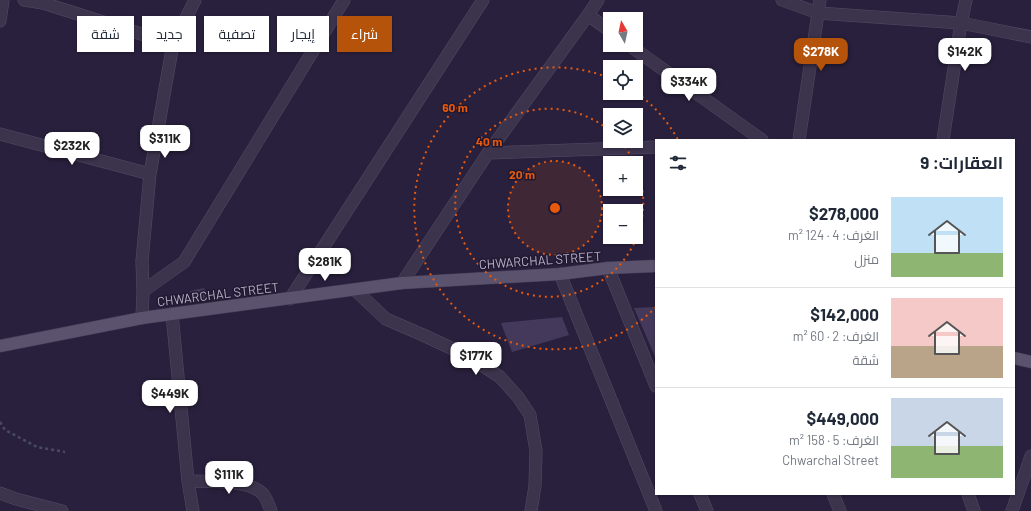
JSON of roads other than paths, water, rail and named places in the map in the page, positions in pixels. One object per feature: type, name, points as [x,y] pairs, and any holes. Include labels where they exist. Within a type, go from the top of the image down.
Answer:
[{"type":"main road","name":"CHWARCHAL STREET","points":[[0,346],[142,318],[402,283],[560,274],[608,268],[655,266]]},
{"type":"main road","points":[[1015,358],[1031,362]]},
{"type":"street","points":[[0,21],[3,0]]},
{"type":"street","points":[[24,0],[44,1],[142,34]]},
{"type":"street","points":[[187,16],[195,0]]},
{"type":"street","points":[[143,291],[184,262],[344,0]]},
{"type":"street","points":[[290,299],[484,0]]},
{"type":"street","points":[[402,283],[488,153],[598,0]]},
{"type":"street","points":[[782,0],[818,12],[961,24],[1031,36]]},
{"type":"street","points":[[799,139],[820,0]]},
{"type":"street","points":[[943,139],[966,0]]},
{"type":"street","points":[[588,15],[603,26]]},
{"type":"street","points":[[142,318],[142,261],[150,174],[172,52]]},
{"type":"street","points":[[639,52],[761,139]]},
{"type":"street","points":[[0,134],[150,174]]},
{"type":"street","points":[[488,153],[655,147]]},
{"type":"street","points":[[608,268],[655,384]]},
{"type":"street","points":[[560,274],[656,511]]},
{"type":"street","points":[[355,290],[386,318],[468,356],[500,377],[518,397],[530,415],[536,451],[535,486],[531,511]]},
{"type":"street","points":[[172,314],[188,481],[193,511]]},
{"type":"street","points":[[1012,511],[1031,456]]},
{"type":"street","points":[[188,481],[224,482],[254,488],[264,495],[271,511]]},
{"type":"street","points":[[0,493],[16,499],[62,511]]},
{"type":"street","points":[[700,495],[707,511]]},
{"type":"street","points":[[833,495],[840,511]]},
{"type":"street","points":[[968,495],[974,511]]}]
